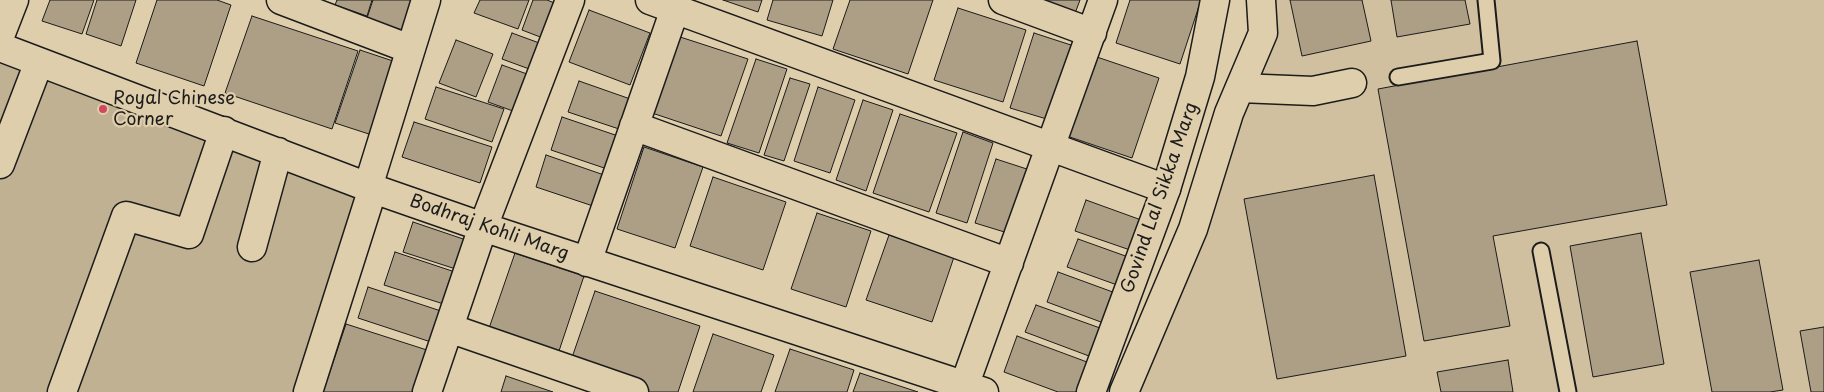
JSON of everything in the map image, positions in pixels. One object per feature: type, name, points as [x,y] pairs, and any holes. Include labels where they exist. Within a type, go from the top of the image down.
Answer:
[{"type":"street","points":[[0,36],[14,0]]},
{"type":"street","points":[[281,0],[410,49]]},
{"type":"street","points":[[308,392],[426,0]]},
{"type":"street","points":[[426,392],[483,227],[570,0]]},
{"type":"street","points":[[650,0],[680,7],[1166,189]]},
{"type":"street","points":[[1003,0],[1092,33]]},
{"type":"street","points":[[970,390],[1008,262],[1103,0]]},
{"type":"street","name":"Govind Lal Sikka Marg","points":[[1091,392],[1166,189],[1200,77],[1215,0]]},
{"type":"street","points":[[1124,392],[1193,228],[1229,114],[1262,33],[1261,0]]},
{"type":"street","points":[[587,262],[634,126],[680,7]]},
{"type":"street","name":"Bodhraj Kohli Marg","points":[[0,47],[371,187],[483,227],[970,390]]},
{"type":"street","points":[[0,164],[39,62]]},
{"type":"street","points":[[1240,88],[1313,91],[1352,83]]},
{"type":"street","points":[[634,126],[1008,262]]},
{"type":"street","points":[[62,392],[126,216],[189,234],[224,132]]},
{"type":"street","points":[[252,247],[278,152]]},
{"type":"street","points":[[449,328],[634,392]]},
{"type":"lane","points":[[1398,77],[1492,61],[1486,0]]},
{"type":"lane","points":[[1541,251],[1568,392]]},
{"type":"shaded area","points":[[1262,0],[1824,0],[1824,392],[1131,392]]},
{"type":"shaded area","points":[[0,47],[388,193],[316,392],[0,392]]},
{"type":"building","points":[[50,0],[94,0],[82,34],[42,21]]},
{"type":"building","points":[[97,0],[136,0],[121,46],[86,34]]},
{"type":"building","points":[[157,0],[217,0],[231,5],[204,86],[136,63]]},
{"type":"building","points":[[337,0],[372,0],[367,16],[335,5]]},
{"type":"building","points":[[373,0],[418,0],[407,32],[367,18]]},
{"type":"building","points":[[480,0],[529,0],[518,29],[474,13]]},
{"type":"building","points":[[533,0],[547,0],[562,6],[548,40],[522,30]]},
{"type":"building","points":[[723,0],[762,0],[758,12]]},
{"type":"building","points":[[773,0],[833,0],[822,36],[767,20]]},
{"type":"building","points":[[850,0],[933,0],[908,74],[833,49]]},
{"type":"building","points":[[1026,0],[1080,0],[1074,16]]},
{"type":"building","points":[[1130,0],[1201,0],[1180,64],[1116,43]]},
{"type":"building","points":[[1290,0],[1362,0],[1371,41],[1302,56]]},
{"type":"building","points":[[1391,0],[1465,0],[1470,24],[1397,37]]},
{"type":"building","points":[[958,8],[1026,30],[1003,102],[934,80]]},
{"type":"building","points":[[589,10],[650,33],[630,85],[569,62]]},
{"type":"building","points":[[252,16],[358,51],[332,129],[225,93]]},
{"type":"building","points":[[512,33],[542,44],[532,70],[502,59]]},
{"type":"building","points":[[1034,33],[1074,46],[1050,120],[1010,108]]},
{"type":"building","points":[[674,35],[748,59],[721,136],[649,112]]},
{"type":"building","points":[[456,40],[493,54],[476,97],[439,83]]},
{"type":"building","points":[[1637,41],[1667,205],[1493,236],[1510,326],[1424,341],[1378,89]]},
{"type":"building","points":[[360,50],[399,63],[375,136],[335,123]]},
{"type":"building","points":[[1085,53],[1159,78],[1132,158],[1058,133]]},
{"type":"building","points":[[756,59],[787,69],[759,153],[727,143]]},
{"type":"building","points":[[502,65],[527,74],[513,111],[488,102]]},
{"type":"building","points":[[790,78],[810,84],[784,161],[764,155]]},
{"type":"building","points":[[579,81],[636,101],[625,131],[568,112]]},
{"type":"building","points":[[436,87],[504,109],[492,142],[425,119]]},
{"type":"building","points":[[818,87],[855,100],[830,173],[794,161]]},
{"type":"building","points":[[863,100],[893,110],[866,191],[836,180]]},
{"type":"building","points":[[900,114],[957,133],[929,212],[873,193]]},
{"type":"building","points":[[562,117],[627,139],[616,172],[551,150]]},
{"type":"building","points":[[414,122],[492,147],[480,183],[402,157]]},
{"type":"building","points":[[963,132],[993,143],[967,223],[936,213]]},
{"type":"building","points":[[644,147],[703,167],[675,248],[617,229]]},
{"type":"building","points":[[546,155],[607,176],[596,207],[536,187]]},
{"type":"building","points":[[996,159],[1033,171],[1011,234],[975,223]]},
{"type":"building","points":[[1374,175],[1406,356],[1277,379],[1244,199]]},
{"type":"building","points":[[713,177],[786,202],[763,270],[690,246]]},
{"type":"building","points":[[1086,200],[1144,221],[1133,251],[1075,231]]},
{"type":"building","points":[[817,213],[871,231],[846,307],[791,289]]},
{"type":"building","points":[[413,222],[472,242],[462,271],[403,252]]},
{"type":"building","points":[[1641,233],[1664,364],[1593,377],[1570,246]]},
{"type":"building","points":[[889,235],[954,257],[932,322],[866,300]]},
{"type":"building","points":[[1078,239],[1131,258],[1120,286],[1067,267]]},
{"type":"building","points":[[395,252],[461,274],[450,306],[384,285]]},
{"type":"building","points":[[515,253],[584,276],[556,360],[486,337]]},
{"type":"building","points":[[1759,260],[1783,390],[1770,392],[1712,392],[1690,272]]},
{"type":"building","points":[[1058,272],[1121,295],[1109,325],[1047,302]]},
{"type":"building","points":[[368,287],[444,312],[434,343],[358,318]]},
{"type":"building","points":[[595,291],[700,326],[678,392],[639,392],[568,369]]},
{"type":"building","points":[[1036,305],[1100,328],[1089,356],[1025,332]]},
{"type":"building","points":[[346,324],[430,351],[416,392],[323,392]]},
{"type":"building","points":[[1824,327],[1824,392],[1811,392],[1800,331]]},
{"type":"building","points":[[713,334],[774,355],[761,392],[693,392]]},
{"type":"building","points":[[1017,336],[1087,362],[1076,392],[1058,392],[1004,372]]},
{"type":"building","points":[[790,349],[854,370],[847,392],[775,392]]},
{"type":"building","points":[[1508,360],[1513,392],[1441,392],[1437,372]]},
{"type":"building","points":[[860,373],[918,392],[853,392]]},
{"type":"building","points":[[506,376],[553,392],[501,392]]},
{"type":"place","name":"Royal Chinese Corner","points":[[103,109]]}]
